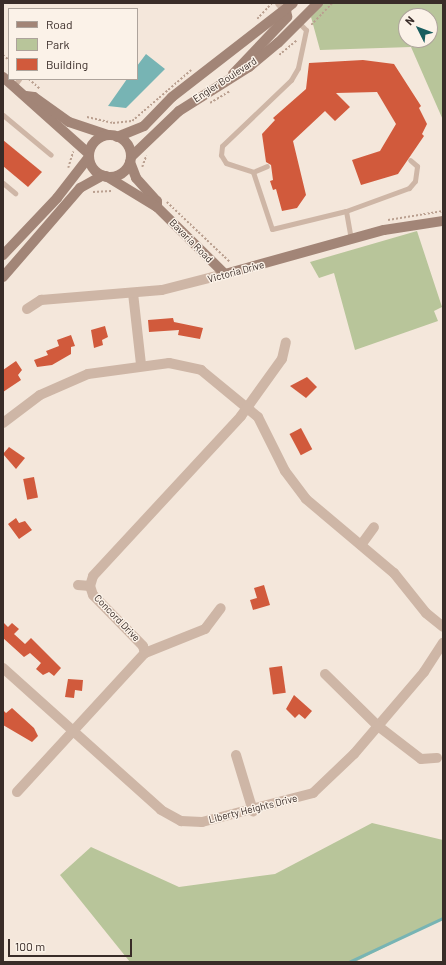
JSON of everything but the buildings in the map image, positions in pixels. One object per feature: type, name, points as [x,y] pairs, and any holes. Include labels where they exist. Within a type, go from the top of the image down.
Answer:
[{"type":"main road","name":"Engler Boulevard","points":[[131,159],[179,111],[228,80],[299,23],[318,3]]},
{"type":"main road","name":"Engler Boulevard","points":[[112,136],[144,126],[172,96],[286,5]]},
{"type":"main road","points":[[228,80],[287,17],[286,5]]},
{"type":"main road","points":[[17,82],[29,103],[75,138],[104,176]]},
{"type":"main road","points":[[3,277],[80,188],[104,176],[121,174],[131,159],[129,147],[112,136],[26,96]]},
{"type":"main road","points":[[3,255],[57,198],[88,155],[97,138],[112,136]]},
{"type":"main road","name":"Bavaria Road","points":[[131,159],[136,178],[157,201],[157,207]]},
{"type":"main road","name":"Bavaria Road","points":[[104,176],[157,207],[225,274]]},
{"type":"main road","name":"Victoria Drive","points":[[225,274],[414,223],[443,221]]},
{"type":"street","name":"Victoria Drive","points":[[27,309],[41,300],[162,290],[225,274]]},
{"type":"street","points":[[133,293],[141,364]]},
{"type":"street","name":"Concord Drive","points":[[17,792],[145,653],[143,646],[96,599],[90,586],[100,566],[248,407],[282,359],[286,342]]},
{"type":"street","points":[[3,423],[40,395],[80,377],[141,364],[169,363],[201,370],[248,407],[267,431],[284,471],[306,499],[394,573],[426,613],[443,627]]},
{"type":"street","points":[[361,546],[374,527]]},
{"type":"street","points":[[78,585],[90,586]]},
{"type":"street","points":[[145,653],[205,629],[221,608]]},
{"type":"street","name":"Liberty Heights Drive","points":[[3,668],[72,733],[161,810],[181,821],[202,822],[253,811],[313,793],[334,775],[378,726],[424,672],[443,643]]},
{"type":"street","points":[[325,674],[378,726],[421,759],[437,758]]},
{"type":"street","points":[[236,755],[253,811]]},
{"type":"lane","points":[[267,166],[253,172],[226,163],[220,150],[291,80],[306,45],[306,30],[299,23]]},
{"type":"lane","points":[[3,115],[51,155]]},
{"type":"lane","points":[[253,172],[272,229],[346,211],[409,188],[415,181],[417,166],[410,160]]},
{"type":"lane","points":[[3,183],[15,193]]},
{"type":"lane","points":[[346,211],[352,239]]},
{"type":"path","points":[[252,24],[272,3]]},
{"type":"path","points":[[306,30],[332,3]]},
{"type":"path","points":[[80,116],[84,122],[113,123],[132,120],[194,68]]},
{"type":"path","points":[[31,80],[42,92]]},
{"type":"path","points":[[66,171],[74,156],[73,148]]},
{"type":"green space","points":[[324,3],[443,3],[443,120],[411,48],[438,48],[438,8],[398,8],[398,47],[320,50],[311,17]]},
{"type":"green space","points":[[417,231],[442,307],[434,311],[438,321],[355,350],[334,273],[319,278],[310,262]]},
{"type":"green space","points":[[372,823],[443,840],[443,918],[355,962],[130,962],[60,875],[91,847],[179,887],[275,874]]},
{"type":"water","points":[[146,54],[165,69],[126,108],[108,106],[126,80],[138,80],[138,65]]},
{"type":"waterway","points":[[349,962],[443,918]]}]
